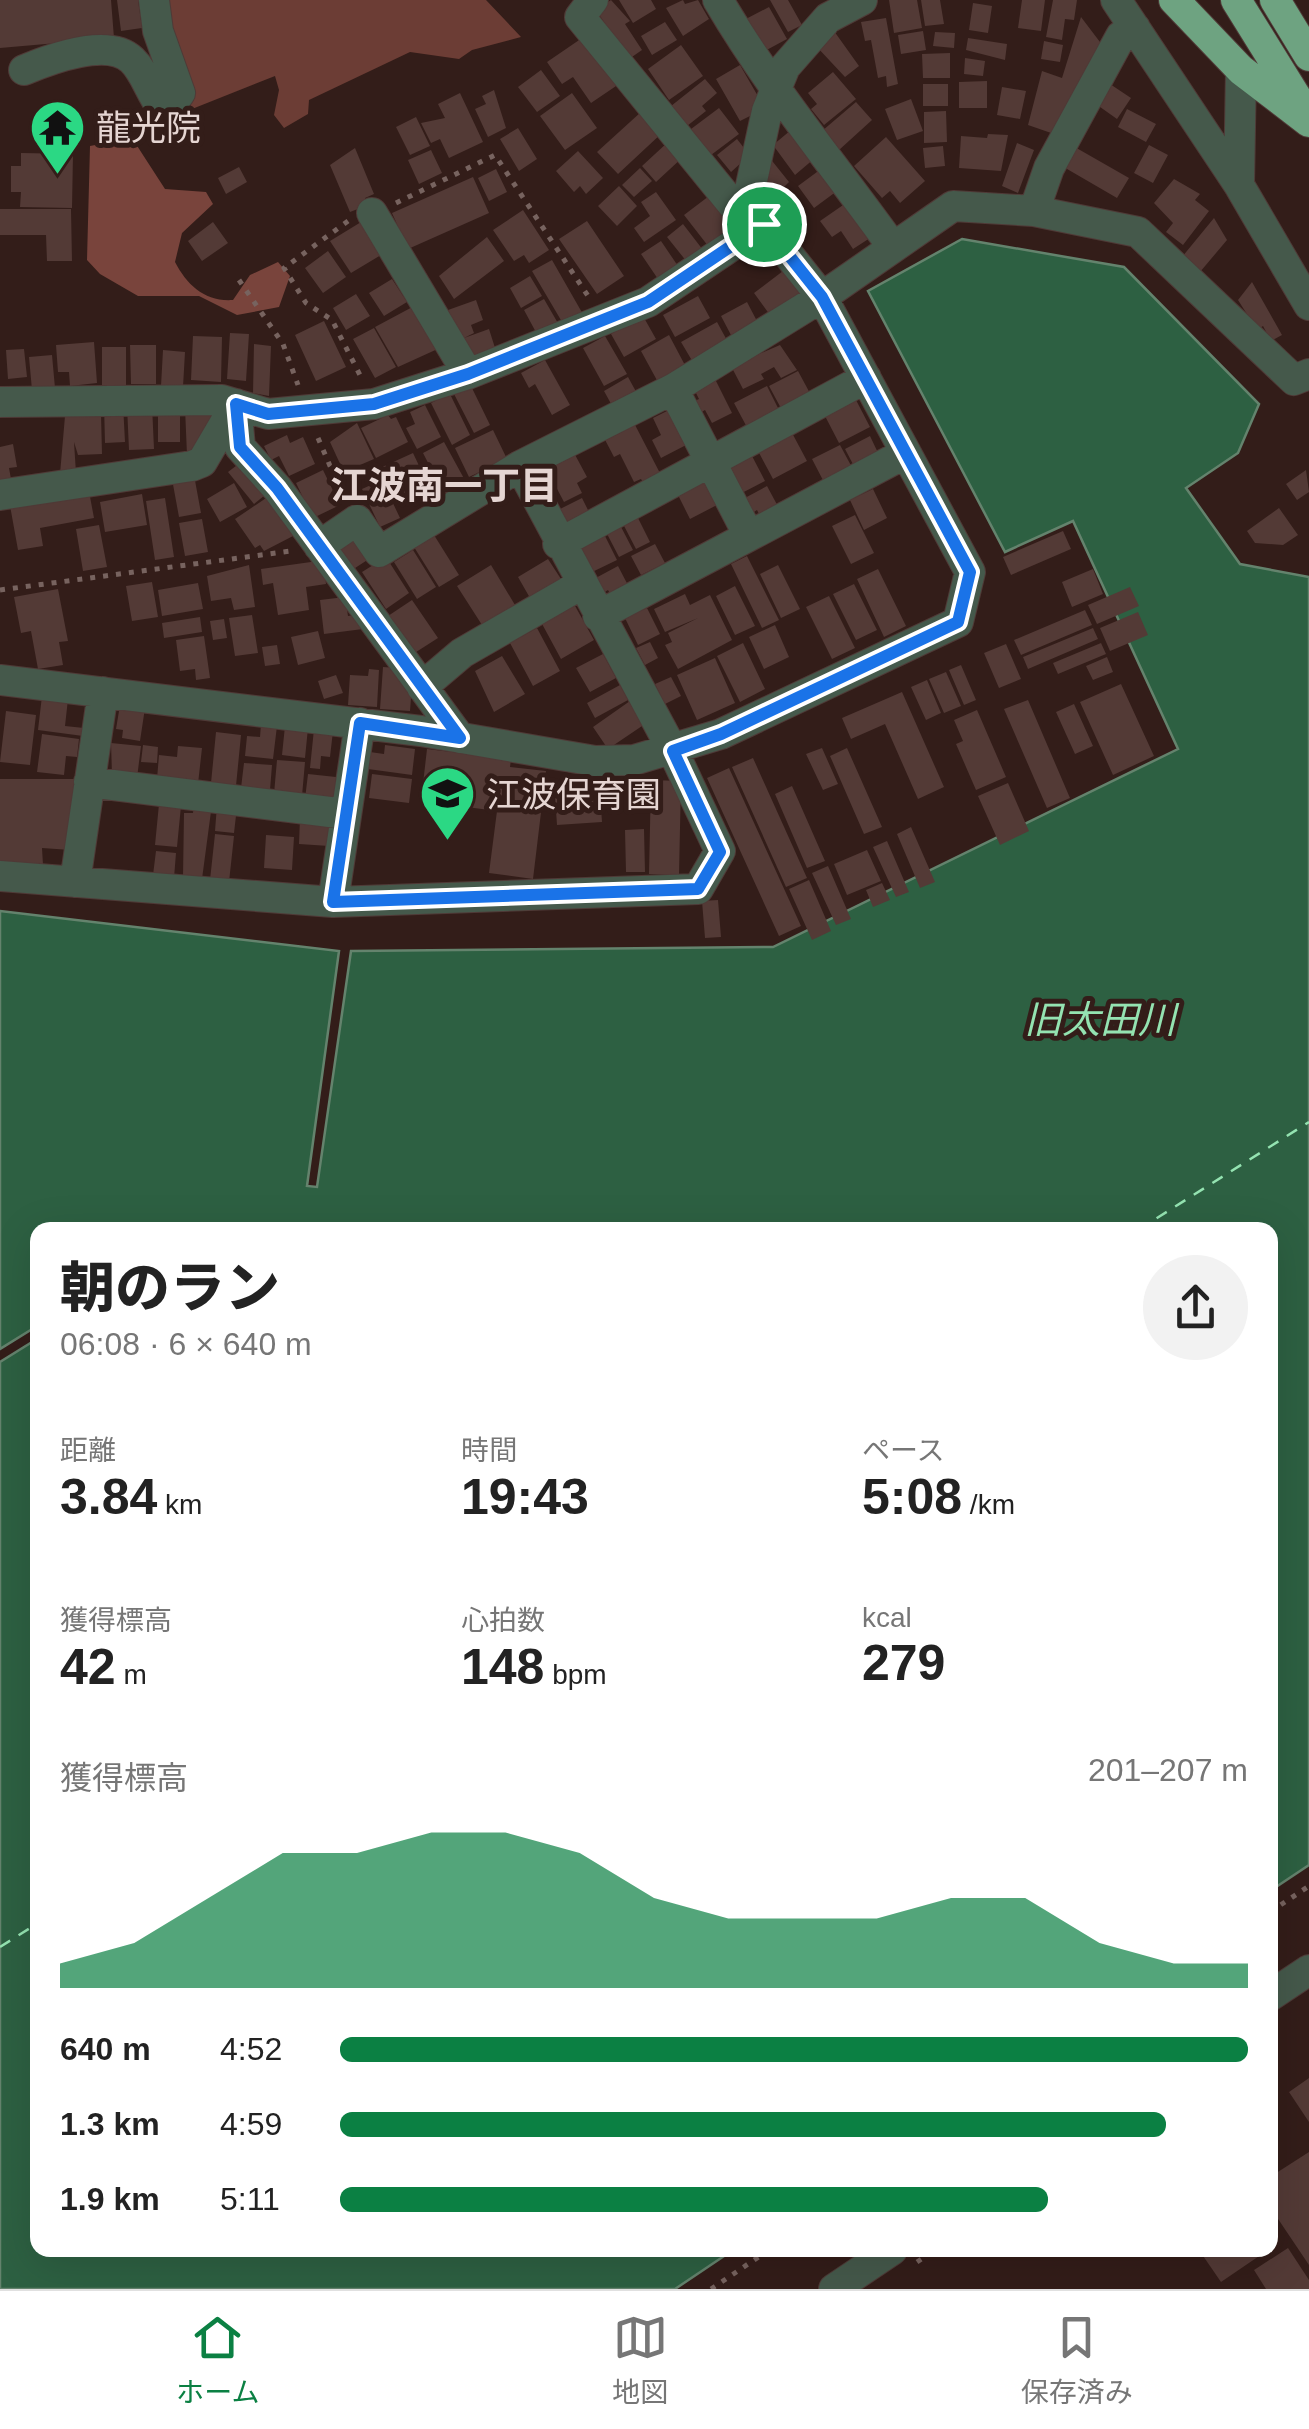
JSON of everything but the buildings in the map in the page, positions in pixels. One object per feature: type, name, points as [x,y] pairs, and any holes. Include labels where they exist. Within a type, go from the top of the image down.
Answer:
[{"type":"highway","points":[[1174,0],[1241,70],[1309,119]]},
{"type":"highway","points":[[1236,0],[1309,119]]},
{"type":"highway","points":[[1277,5],[1309,56]]},
{"type":"street","points":[[24,70],[48,60],[110,50],[137,64],[148,91],[162,108],[169,108],[180,93],[158,31],[154,0]]},
{"type":"street","points":[[593,0],[580,17],[733,206],[761,216]]},
{"type":"street","points":[[718,0],[774,92],[816,140],[892,246]]},
{"type":"street","points":[[0,680],[360,723],[595,761],[634,760],[721,734],[958,622],[970,572],[822,297],[761,216],[750,190],[774,92],[801,46],[828,18],[862,0]]},
{"type":"street","points":[[1116,0],[1239,185],[1309,306]]},
{"type":"street","points":[[1277,5],[1309,25]]},
{"type":"street","points":[[1034,211],[1050,168],[1121,36],[1135,28]]},
{"type":"street","points":[[1239,185],[1241,70]]},
{"type":"street","points":[[319,546],[356,520],[379,552],[520,466],[673,389],[822,297],[953,206],[1034,211],[1138,232],[1301,377]]},
{"type":"street","points":[[372,214],[468,374]]},
{"type":"street","points":[[0,402],[222,400],[268,414],[374,404],[468,374],[648,302],[761,216]]},
{"type":"street","points":[[558,544],[866,378]]},
{"type":"street","points":[[673,389],[749,536]]},
{"type":"street","points":[[0,495],[192,466],[202,462],[236,404]]},
{"type":"street","points":[[236,404],[240,447],[277,488],[460,738]]},
{"type":"street","points":[[598,616],[906,453]]},
{"type":"street","points":[[0,876],[333,902],[698,889],[720,852],[673,751],[580,585],[520,466]]},
{"type":"street","points":[[422,687],[462,654],[580,585]]},
{"type":"street","points":[[75,882],[103,692]]},
{"type":"street","points":[[333,902],[360,723]]},
{"type":"street","points":[[90,782],[346,814]]},
{"type":"street","points":[[1278,1991],[1309,1970]]},
{"type":"street","points":[[834,2289],[882,2257]]},
{"type":"path","points":[[238,280],[283,344],[306,411],[356,520]]},
{"type":"path","points":[[0,590],[319,546]]},
{"type":"path","points":[[1278,1907],[1309,1886]]},
{"type":"path","points":[[711,2289],[759,2257]]},
{"type":"shaded area","points":[[163,0],[486,0],[521,37],[472,50],[459,59],[410,52],[309,100],[308,114],[284,128],[274,115],[279,90],[275,76],[192,109],[163,24]]},
{"type":"shaded area","points":[[132,138],[165,189],[206,192],[213,204],[182,233],[175,262],[185,278],[206,295],[233,300],[250,275],[278,262],[290,276],[279,307],[237,315],[199,296],[138,296],[100,274],[87,260],[90,146]]},
{"type":"water","name":"旧太田川","points":[[962,239],[1124,267],[1259,404],[1238,453],[1186,488],[1240,564],[1309,577],[1309,1865],[1278,1886],[1278,1222],[30,1222],[30,1330],[0,1349],[0,911],[339,951],[307,1186],[317,1187],[351,951],[773,947],[1178,749],[1073,521],[1005,552],[868,291]]},
{"type":"water","points":[[30,1343],[30,2257],[723,2257],[675,2289],[0,2289],[0,1362]]},
{"type":"ferry route","points":[[1151,1222],[1309,1122]]},
{"type":"ferry route","points":[[0,1947],[30,1928]]},
{"type":"place","name":"龍光院","points":[[57,176]]},
{"type":"place","name":"江波保育園","points":[[447,843]]},
{"type":"district","name":"江波南一丁目","points":[[444,486]]},
{"type":"route","points":[[764,224],[822,297],[970,572],[958,622],[721,734],[673,751],[720,852],[698,889],[333,902],[360,723],[460,738],[277,488],[240,447],[236,404],[268,414],[374,404],[468,374],[648,302],[764,224]]}]
